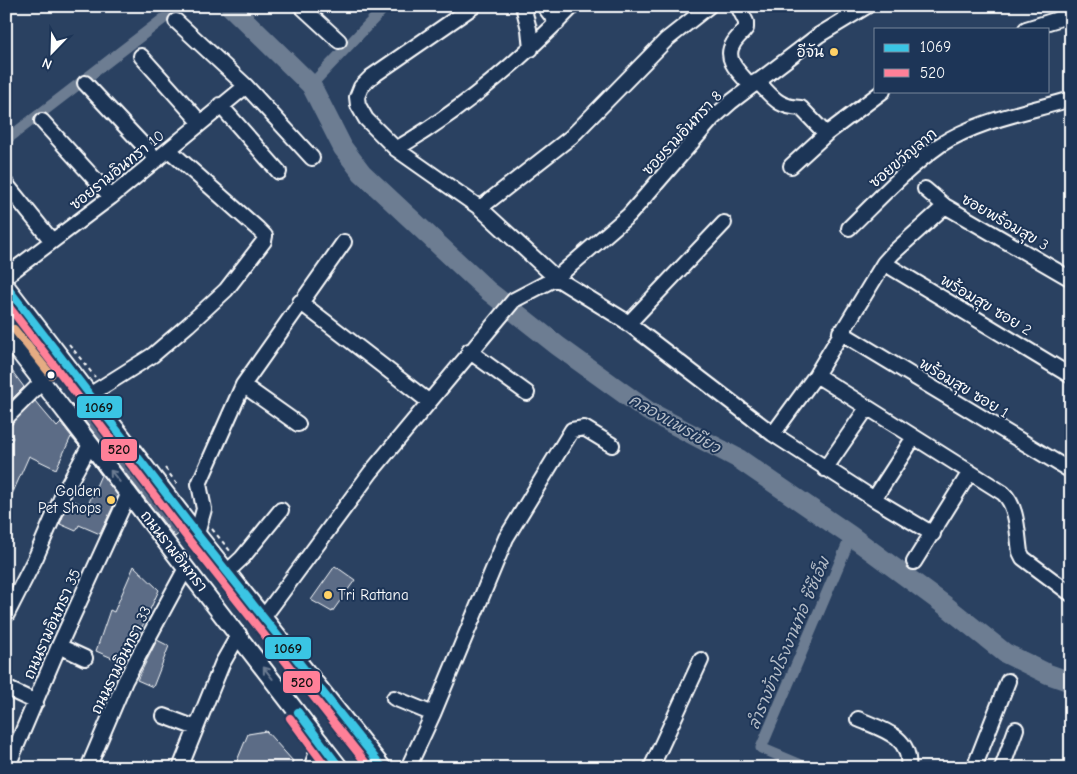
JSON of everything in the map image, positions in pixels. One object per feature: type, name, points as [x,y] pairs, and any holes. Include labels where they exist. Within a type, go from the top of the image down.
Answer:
[{"type":"main road","name":"ถนนรามอินทรา","points":[[6,286],[91,394],[233,567],[263,618],[383,768]]},
{"type":"main road","name":"ถนนรามอินทรา","points":[[6,336],[239,634],[340,768]]},
{"type":"street","points":[[301,6],[339,41]]},
{"type":"street","points":[[474,6],[371,77],[361,87],[356,97],[366,119],[396,149],[480,208],[556,278],[628,324],[773,434],[825,469],[933,534]]},
{"type":"street","points":[[523,6],[531,49]]},
{"type":"street","points":[[544,6],[557,23]]},
{"type":"street","points":[[396,149],[477,94],[531,49],[573,6]]},
{"type":"street","points":[[480,208],[571,137],[666,40],[709,6]]},
{"type":"street","points":[[738,6],[746,22],[746,28],[729,53],[730,61],[754,83],[787,108],[801,108],[826,134]]},
{"type":"street","name":"ซอยรามอินทรา 8","points":[[469,352],[514,300],[556,278],[629,215],[713,118],[754,83],[819,35],[867,6]]},
{"type":"street","points":[[1029,28],[1071,15]]},
{"type":"street","points":[[176,21],[246,86],[312,158]]},
{"type":"street","points":[[141,56],[202,123]]},
{"type":"street","points":[[85,83],[157,160]]},
{"type":"street","name":"ซอยรามอินทรา 10","points":[[6,276],[111,197],[202,123],[220,105],[246,86]]},
{"type":"street","points":[[791,166],[826,134],[882,92]]},
{"type":"street","name":"ซอยขวัญลาก","points":[[849,228],[888,190],[941,145],[979,126],[1071,100]]},
{"type":"street","points":[[220,105],[279,172]]},
{"type":"street","points":[[42,121],[111,197]]},
{"type":"street","points":[[91,394],[153,355],[226,290],[264,241],[265,236],[258,229],[169,150]]},
{"type":"street","points":[[6,184],[52,241]]},
{"type":"street","name":"ซอยพร้อมสุข 3","points":[[925,188],[945,206],[1071,279]]},
{"type":"street","points":[[773,434],[816,375],[840,332],[884,263],[892,253],[945,206]]},
{"type":"street","points":[[628,324],[724,222]]},
{"type":"street","points":[[203,529],[204,509],[199,484],[243,385],[344,242]]},
{"type":"street","name":"พร้อมสุข ซอย 2","points":[[884,263],[1071,376]]},
{"type":"street","points":[[300,302],[428,401]]},
{"type":"street","name":"พร้อมสุข ซอย 1","points":[[840,332],[1071,471]]},
{"type":"street","points":[[263,618],[337,516],[469,352],[527,393]]},
{"type":"street","points":[[816,375],[970,472],[1009,499],[1013,507],[1020,552],[1023,558],[1071,594]]},
{"type":"street","points":[[6,418],[43,381]]},
{"type":"street","points":[[243,385],[298,424]]},
{"type":"street","points":[[825,469],[866,408]]},
{"type":"street","points":[[408,768],[433,714],[506,538],[572,430],[584,428],[612,445]]},
{"type":"street","points":[[874,499],[914,437]]},
{"type":"street","points":[[6,616],[9,600],[36,557],[63,494],[90,445]]},
{"type":"street","points":[[914,562],[970,472]]},
{"type":"street","name":"ถนนรามอินทรา 35","points":[[6,768],[129,493]]},
{"type":"street","points":[[233,567],[281,510]]},
{"type":"street","name":"ถนนรามอินทรา 33","points":[[88,768],[126,681],[186,568]]},
{"type":"street","points":[[180,768],[222,664],[239,634]]},
{"type":"street","points":[[59,646],[85,658]]},
{"type":"street","points":[[651,768],[701,660]]},
{"type":"street","points":[[974,768],[1008,681]]},
{"type":"street","points":[[6,688],[36,702]]},
{"type":"street","points":[[394,698],[433,714]]},
{"type":"street","points":[[164,716],[196,728]]},
{"type":"street","points":[[858,719],[899,738],[909,756],[908,768]]},
{"type":"street","points":[[1002,768],[1016,729]]},
{"type":"street","points":[[310,768],[321,742]]},
{"type":"path","points":[[69,344],[96,378]]},
{"type":"path","points":[[203,529],[233,567]]},
{"type":"building","points":[[6,363],[24,387],[6,405]]},
{"type":"building","points":[[35,401],[57,427],[61,423],[79,446],[71,437],[56,469],[29,456],[6,508],[6,455],[9,449],[6,448],[13,438],[7,427]]},
{"type":"building","points":[[85,404],[182,531],[175,537],[77,411]]},
{"type":"building","points":[[91,461],[118,496],[100,534],[79,525],[76,531],[60,524],[70,499],[87,507],[101,475]]},
{"type":"building","points":[[134,566],[159,590],[131,651],[119,661],[96,651],[110,610],[114,612]]},
{"type":"building","points":[[335,566],[355,580],[332,612],[311,600]]},
{"type":"building","points":[[157,640],[169,646],[153,687],[137,680]]},
{"type":"building","points":[[266,731],[293,761],[290,768],[234,768],[248,734]]},
{"type":"waterway","points":[[6,140],[180,6]]},
{"type":"waterway","name":"คลองแพรเขียว","points":[[230,6],[311,85],[343,148],[362,173],[487,290],[558,346],[648,411],[739,459],[851,536],[946,606],[1005,653],[1048,674],[1071,682]]},
{"type":"waterway","points":[[311,85],[386,6]]},
{"type":"waterway","name":"ลำรางข้างโรงงานท่อ ซีซีเอ็ม","points":[[798,768],[799,764],[761,748],[851,536]]},
{"type":"transit line","name":"1069","points":[[6,286],[197,534],[383,768]]},
{"type":"transit line","name":"520","points":[[6,303],[189,540],[370,768]]},
{"type":"transit line","points":[[14,329],[51,375]]},
{"type":"transit line","name":"1069","points":[[298,712],[340,768]]},
{"type":"transit line","name":"520","points":[[290,718],[327,768]]},
{"type":"place","name":"อีจัน","points":[[834,52]]},
{"type":"place","name":"Golden Pet Shops","points":[[111,500]]},
{"type":"place","name":"Tri Rattana","points":[[328,595]]}]
